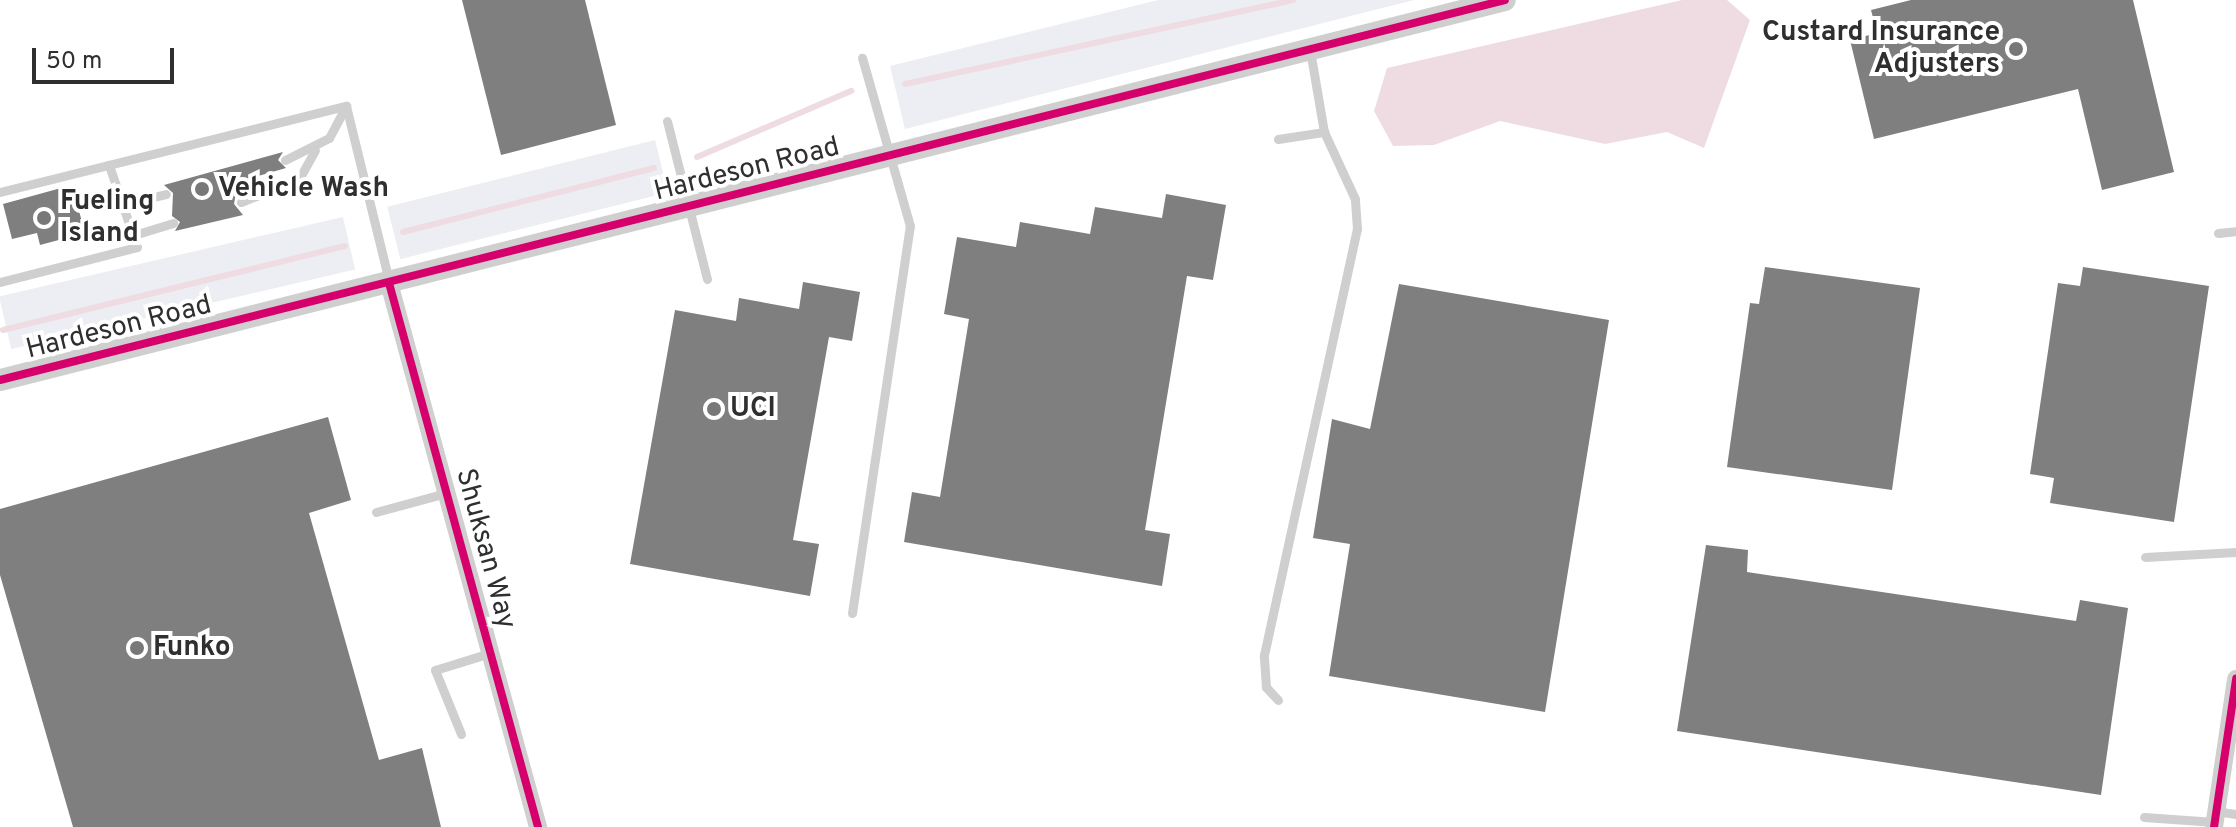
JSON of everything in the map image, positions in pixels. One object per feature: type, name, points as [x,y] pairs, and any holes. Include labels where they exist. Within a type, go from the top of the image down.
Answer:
[{"type":"street","name":"Hardeson Road","points":[[0,380],[1310,50],[1482,3],[1505,0]]},
{"type":"street","name":"Shuksan Way","points":[[389,283],[538,827]]},
{"type":"street","points":[[2215,820],[2236,679]]},
{"type":"lane","points":[[1278,700],[1266,687],[1264,655],[1357,229],[1355,199],[1324,132],[1310,50]]},
{"type":"lane","points":[[852,613],[910,226],[862,58]]},
{"type":"lane","points":[[241,202],[299,179],[346,106]]},
{"type":"lane","points":[[0,192],[346,106]]},
{"type":"lane","points":[[346,106],[389,283]]},
{"type":"lane","points":[[667,121],[707,279]]},
{"type":"lane","points":[[1278,139],[1324,132]]},
{"type":"lane","points":[[285,160],[315,150]]},
{"type":"lane","points":[[0,282],[137,247],[109,165]]},
{"type":"lane","points":[[123,204],[166,194]]},
{"type":"lane","points":[[134,235],[173,223]]},
{"type":"lane","points":[[2218,233],[2236,231]]},
{"type":"lane","points":[[376,512],[446,493]]},
{"type":"lane","points":[[2145,557],[2236,552]]},
{"type":"lane","points":[[461,734],[435,670],[490,653]]},
{"type":"lane","points":[[2144,817],[2215,820],[2236,814]]},
{"type":"shaded area","points":[[1158,0],[1414,0],[905,129],[890,66]]},
{"type":"shaded area","points":[[1682,0],[1727,0],[1750,20],[1704,148],[1667,132],[1605,144],[1500,121],[1434,145],[1393,146],[1374,111],[1387,68]]},
{"type":"shaded area","points":[[655,140],[668,192],[400,259],[387,207]]},
{"type":"shaded area","points":[[343,217],[355,270],[11,349],[0,296]]},
{"type":"building","points":[[462,0],[585,0],[616,125],[501,155]]},
{"type":"building","points":[[1911,0],[2133,0],[2174,172],[2102,190],[2078,89],[1874,139],[1850,40],[1877,33],[1871,10]]},
{"type":"building","name":"Vehicle Wash","points":[[283,152],[278,160],[286,168],[238,182],[234,204],[243,215],[175,231],[180,222],[172,216],[173,193],[164,185]]},
{"type":"building","name":"Fueling Island","points":[[72,185],[85,233],[40,245],[37,233],[12,239],[3,204]]},
{"type":"building","points":[[1166,194],[1226,205],[1213,280],[1187,276],[1145,530],[1170,534],[1162,586],[904,542],[912,492],[940,497],[969,319],[944,314],[957,237],[1016,247],[1020,222],[1090,234],[1095,207],[1162,218]]},
{"type":"building","points":[[1765,267],[1920,288],[1892,490],[1727,467],[1750,303],[1759,304]]},
{"type":"building","points":[[2083,267],[2209,286],[2174,522],[2050,503],[2054,478],[2030,474],[2058,283],[2080,286]]},
{"type":"building","points":[[803,282],[860,292],[852,341],[829,337],[793,540],[819,544],[810,596],[630,564],[675,310],[736,321],[739,298],[799,309]]},
{"type":"building","points":[[1399,284],[1609,320],[1545,712],[1329,676],[1350,544],[1313,538],[1332,419],[1370,429]]},
{"type":"building","points":[[328,417],[351,500],[309,513],[379,760],[422,748],[441,827],[73,827],[0,575],[0,509]]},
{"type":"building","points":[[1706,545],[1748,550],[1747,572],[2076,621],[2080,600],[2128,608],[2101,795],[1677,731]]},
{"type":"waterway","points":[[905,84],[1293,0]]},
{"type":"waterway","points":[[697,157],[851,91]]},
{"type":"waterway","points":[[403,232],[654,168]]},
{"type":"waterway","points":[[3,330],[345,246]]},
{"type":"cycle path","points":[[0,380],[1505,0]]},
{"type":"cycle path","points":[[389,283],[538,827]]},
{"type":"cycle path","points":[[2214,827],[2236,679]]},
{"type":"place","name":"Custard Insurance Adjusters","points":[[2016,49]]},
{"type":"place","name":"Vehicle Wash","points":[[202,189]]},
{"type":"place","name":"Fueling Island","points":[[44,218]]},
{"type":"place","name":"UCI","points":[[714,409]]},
{"type":"place","name":"Funko","points":[[137,648]]}]
